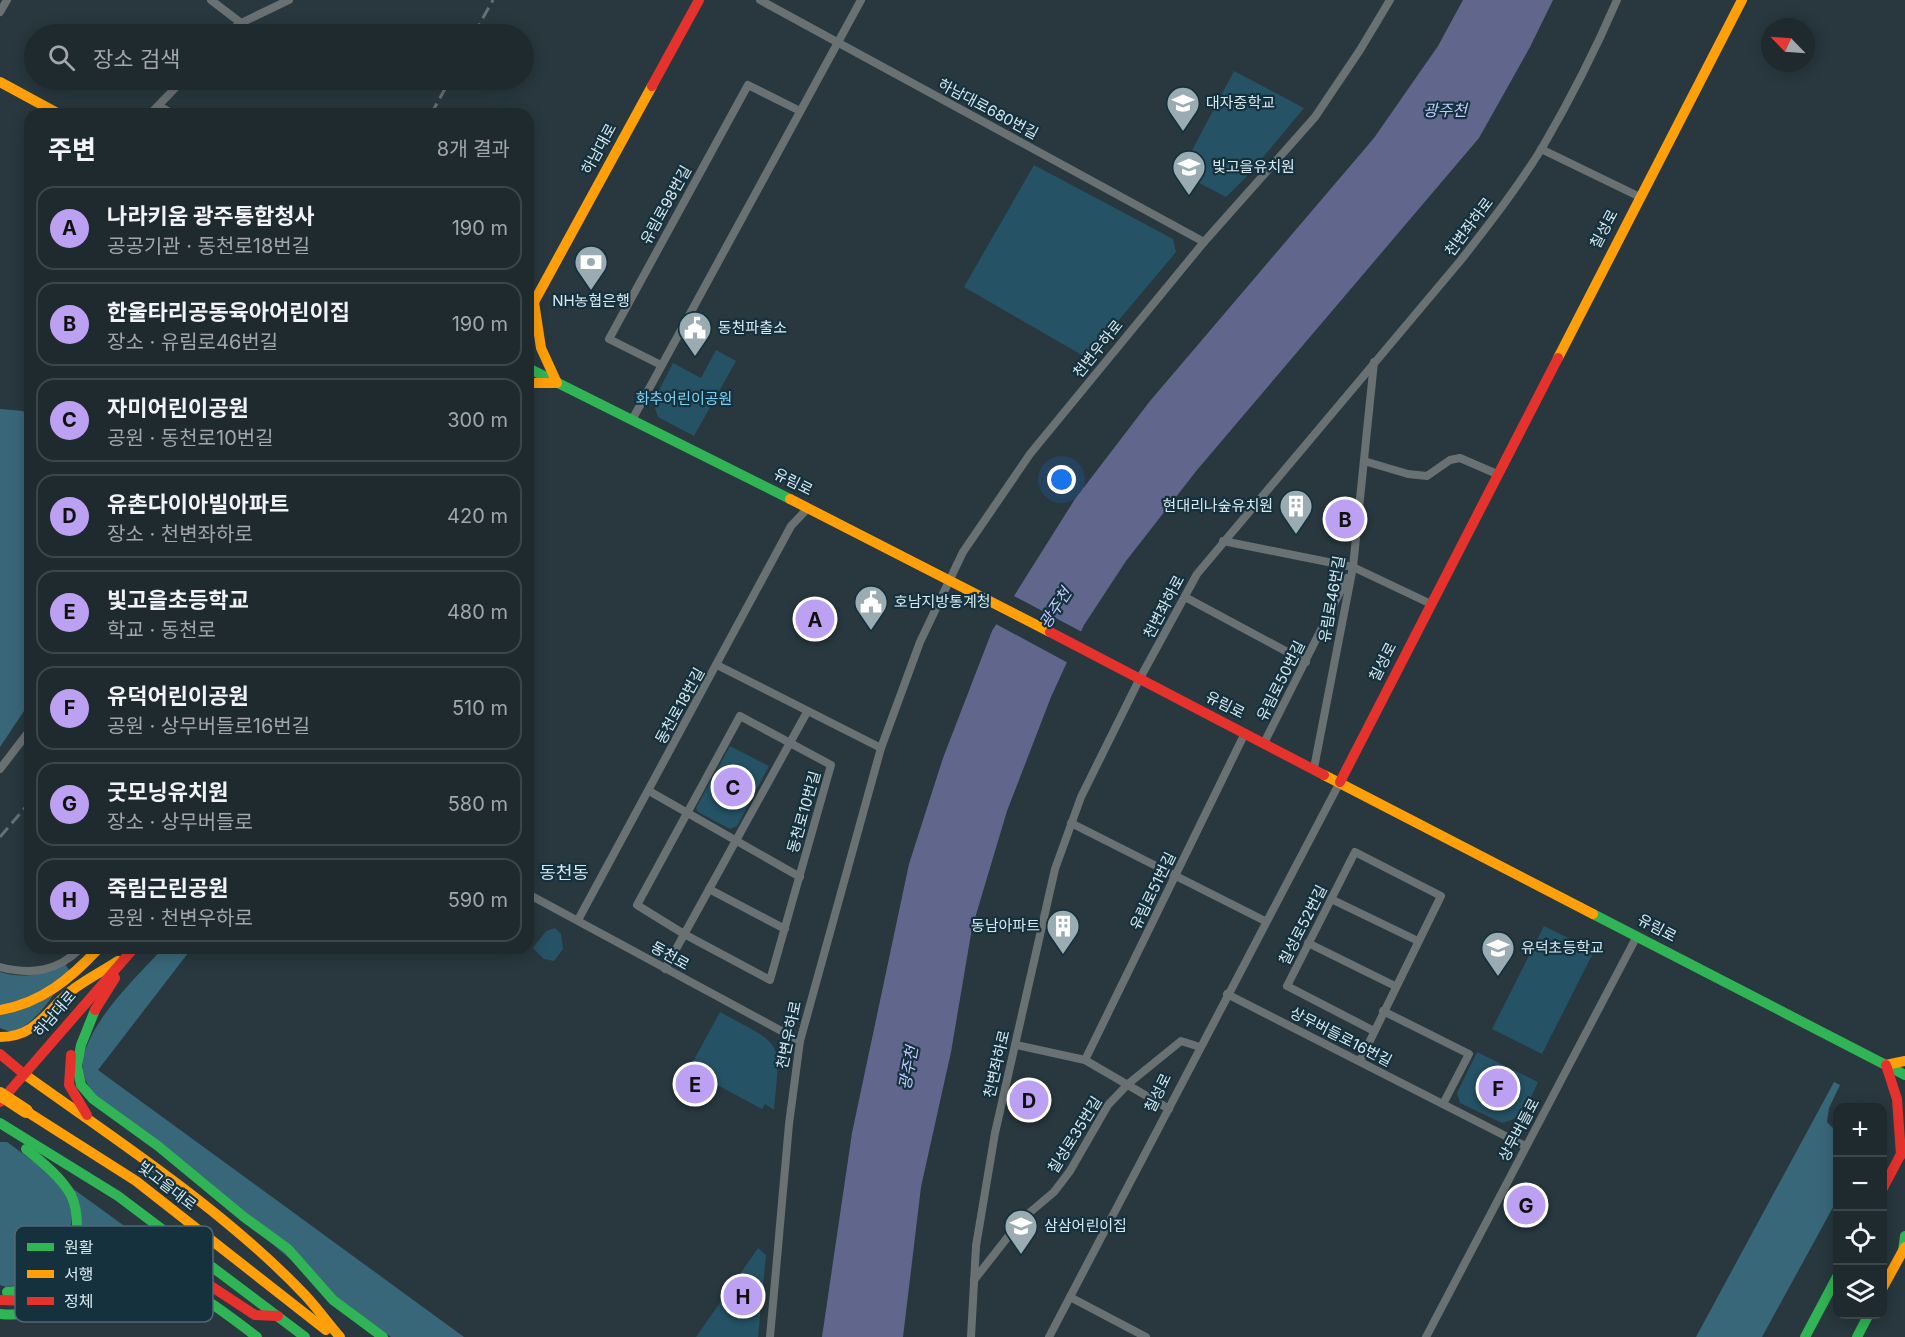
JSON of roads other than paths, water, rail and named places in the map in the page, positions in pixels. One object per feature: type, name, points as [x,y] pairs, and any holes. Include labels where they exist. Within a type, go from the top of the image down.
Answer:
[{"type":"main road","name":"하남대로","points":[[534,300],[699,0]]},
{"type":"main road","name":"칠성로","points":[[1340,782],[1742,0]]},
{"type":"main road","points":[[0,82],[48,108]]},
{"type":"main road","points":[[534,322],[541,348],[558,383],[534,383]]},
{"type":"main road","name":"유림로","points":[[534,371],[950,579],[1134,677],[1905,1075]]},
{"type":"main road","points":[[0,1010],[39,1000],[71,977],[93,954]]},
{"type":"main road","points":[[0,1037],[14,1037],[28,1032],[71,991],[126,954]]},
{"type":"main road","name":"하남대로","points":[[0,1102],[128,954]]},
{"type":"main road","points":[[92,1122],[69,1085],[70,1058],[77,1038],[129,954]]},
{"type":"main road","points":[[95,1010],[81,1045],[76,1066],[81,1085],[93,1099],[158,1146],[244,1217],[288,1249],[333,1300],[383,1337]]},
{"type":"main road","points":[[0,1053],[24,1074],[92,1122],[242,1239],[300,1290],[338,1337]]},
{"type":"main road","points":[[1887,1181],[1904,1152],[1897,1099],[1886,1065],[1905,1061]]},
{"type":"main road","name":"빛고을대로","points":[[0,1094],[136,1181],[194,1226]]},
{"type":"main road","points":[[6,1126],[21,1145],[51,1169],[72,1196],[76,1226]]},
{"type":"main road","points":[[6,1126],[118,1196],[158,1226]]},
{"type":"main road","points":[[1887,1280],[1904,1249],[1905,1236]]},
{"type":"main road","name":"빛고을대로","points":[[213,1240],[338,1337]]},
{"type":"main road","points":[[213,1267],[305,1337]]},
{"type":"main road","points":[[1805,1337],[1833,1284]]},
{"type":"main road","points":[[213,1287],[255,1315],[278,1316]]},
{"type":"main road","points":[[0,1290],[15,1291]]},
{"type":"main road","points":[[0,1300],[15,1300]]},
{"type":"main road","points":[[213,1304],[257,1337]]},
{"type":"main road","points":[[0,1314],[15,1314]]},
{"type":"main road","points":[[1857,1337],[1866,1319]]},
{"type":"street","points":[[0,12],[7,0]]},
{"type":"street","points":[[211,0],[241,23],[289,0]]},
{"type":"street","name":"하남대로680번길","points":[[760,0],[1204,242]]},
{"type":"street","points":[[632,420],[861,0]]},
{"type":"street","name":"천변우하로","points":[[770,1337],[787,1146],[800,1041],[881,748],[920,642],[950,579],[987,514],[1030,454],[1204,242],[1315,117],[1390,0]]},
{"type":"street","name":"천변좌하로","points":[[971,1337],[973,1281],[995,1133],[1055,869],[1080,797],[1134,677],[1197,574],[1461,260],[1541,149],[1577,85],[1617,0]]},
{"type":"street","name":"유림로98번길","points":[[661,365],[609,339],[691,187],[748,85],[800,111]]},
{"type":"street","points":[[157,108],[174,90]]},
{"type":"street","points":[[159,106],[162,108]]},
{"type":"street","points":[[1541,149],[1640,197]]},
{"type":"street","name":"유림로46번길","points":[[1314,768],[1353,567],[1374,362]]},
{"type":"street","points":[[1364,461],[1408,474],[1427,476],[1450,460],[1460,458],[1497,474]]},
{"type":"street","name":"동천로18번길","points":[[578,920],[791,526],[808,508]]},
{"type":"street","points":[[1223,541],[1353,567],[1431,604]]},
{"type":"street","name":"유림로50번길","points":[[1264,743],[1353,567]]},
{"type":"street","points":[[1185,597],[1306,662]]},
{"type":"street","points":[[717,665],[881,748]]},
{"type":"street","points":[[665,969],[807,712]]},
{"type":"street","name":"동천로10번길","points":[[740,716],[831,765],[770,980],[684,934],[636,905],[688,813],[740,716]]},
{"type":"street","name":"유림로51번길","points":[[1085,1060],[1245,733]]},
{"type":"street","points":[[0,769],[24,738]]},
{"type":"street","name":"칠성로","points":[[1049,1337],[1265,921],[1340,782]]},
{"type":"street","name":"동천로10번길","points":[[649,791],[800,877]]},
{"type":"street","points":[[1071,823],[1265,921]]},
{"type":"street","name":"칠성로52번길","points":[[1374,1031],[1287,986],[1355,852],[1441,896],[1418,941]]},
{"type":"street","points":[[709,889],[785,929]]},
{"type":"street","name":"동천로","points":[[534,897],[800,1041]]},
{"type":"street","points":[[1332,899],[1418,941],[1360,1061]]},
{"type":"street","name":"상무버들로","points":[[1426,1337],[1637,936]]},
{"type":"street","points":[[1308,943],[1395,986]]},
{"type":"street","points":[[0,967],[21,973],[41,972],[59,965],[73,954]]},
{"type":"street","name":"상무버들로16번길","points":[[1227,994],[1526,1146]]},
{"type":"street","points":[[1383,1011],[1469,1054],[1443,1104]]},
{"type":"street","name":"칠성로35번길","points":[[973,1281],[1022,1219],[1054,1192],[1070,1171],[1108,1105],[1128,1084],[1181,1041],[1200,1047]]},
{"type":"street","points":[[1016,1045],[1085,1060],[1169,1108]]},
{"type":"street","points":[[1070,1297],[1146,1337]]},
{"type":"water","name":"광주천","points":[[1463,0],[1553,0],[1530,47],[1479,138],[1197,470],[1126,561],[1084,625],[1051,697],[1007,811],[972,928],[951,1052],[921,1187],[903,1337],[822,1337],[852,1133],[909,864],[943,758],[992,631],[1075,499],[1150,401],[1374,138],[1438,46]]},
{"type":"railway","points":[[480,24],[493,0]]},
{"type":"railway","points":[[434,108],[444,90]]},
{"type":"railway","points":[[0,837],[24,809]]},
{"type":"place","name":"대자중학교","points":[[1183,132]]},
{"type":"place","name":"빛고을유치원","points":[[1189,196]]},
{"type":"place","name":"NH농협은행","points":[[591,291]]},
{"type":"place","name":"동천파출소","points":[[695,357]]},
{"type":"place","name":"한울타리공동육아어린이집","points":[[1345,519]]},
{"type":"place","name":"현대리나숲유치원","points":[[1296,535]]},
{"type":"place","name":"나라키움 광주통합청사","points":[[815,619]]},
{"type":"place","name":"호남지방통계청","points":[[871,631]]},
{"type":"place","name":"자미어린이공원","points":[[733,787]]},
{"type":"place","name":"동남아파트","points":[[1063,955]]},
{"type":"place","name":"유덕초등학교","points":[[1498,977]]},
{"type":"place","name":"빛고을초등학교","points":[[695,1084]]},
{"type":"place","name":"유덕어린이공원","points":[[1498,1088]]},
{"type":"place","name":"유촌다이아빌아파트","points":[[1029,1100]]},
{"type":"place","name":"굿모닝유치원","points":[[1526,1205]]},
{"type":"place","name":"삼삼어린이집","points":[[1021,1255]]},
{"type":"place","name":"죽림근린공원","points":[[743,1296]]},
{"type":"district","name":"동천동","points":[[564,873]]},
{"type":"park label","name":"화추어린이공원","points":[[684,399]]}]
